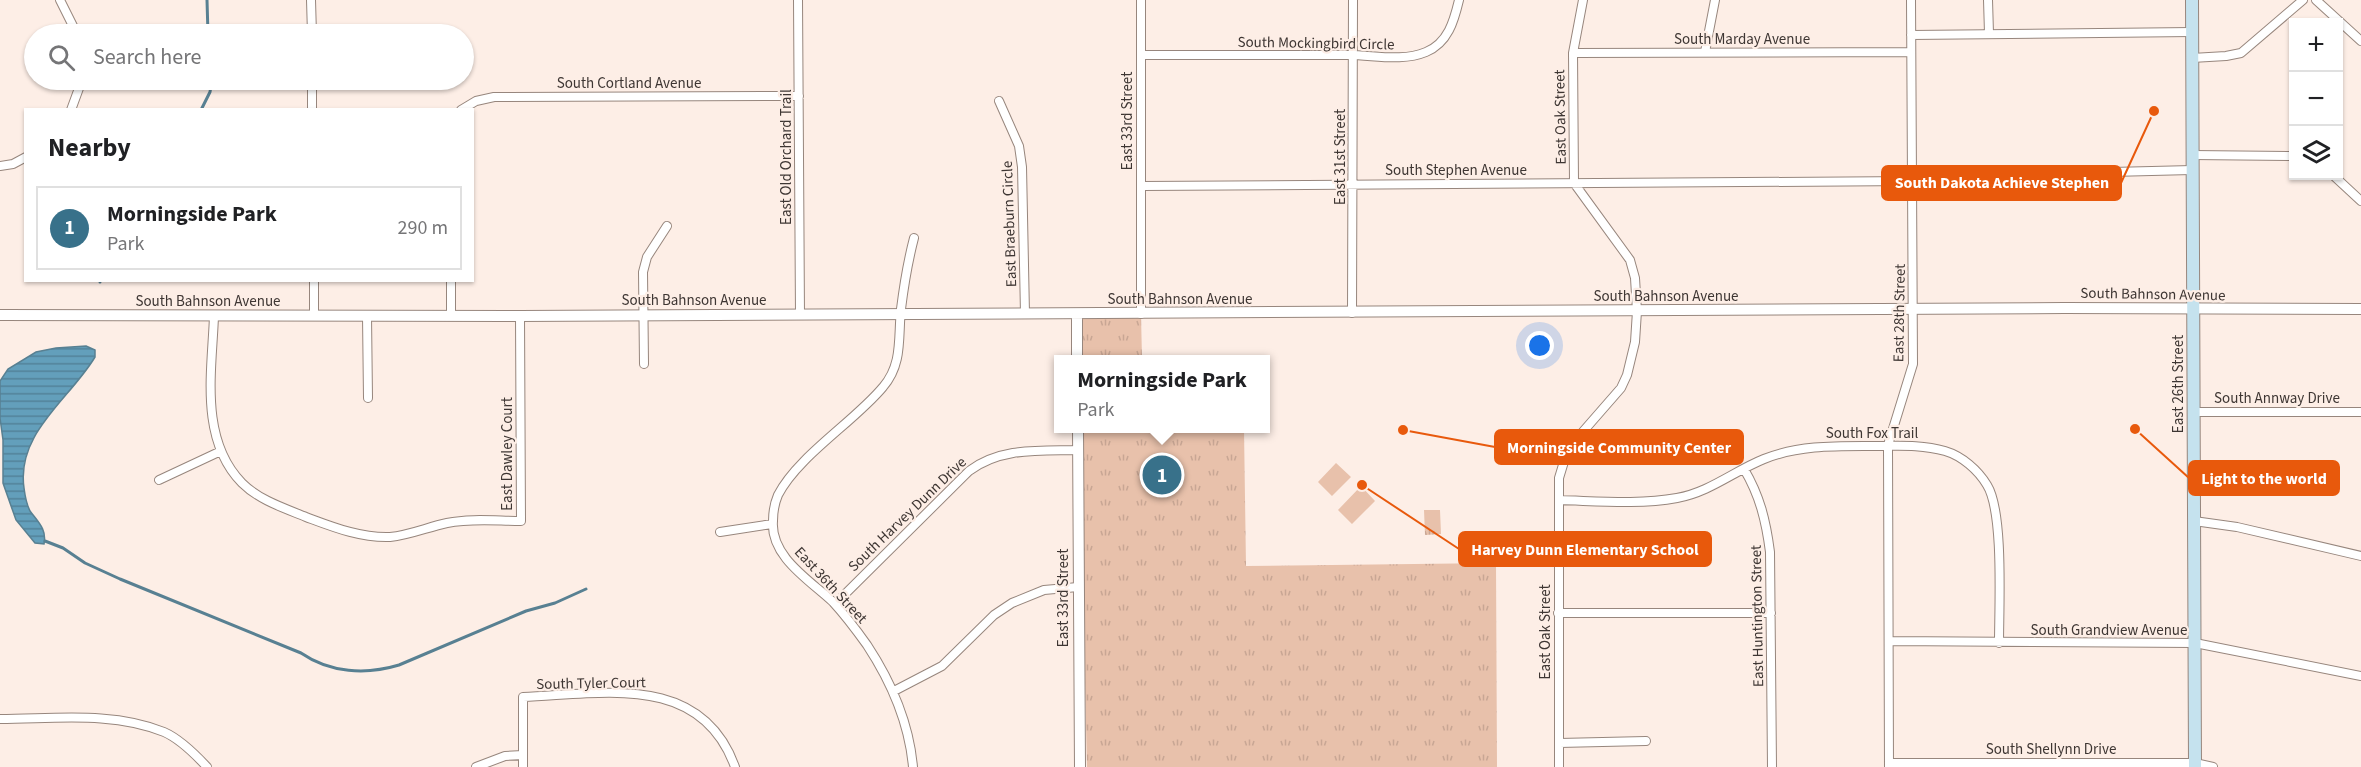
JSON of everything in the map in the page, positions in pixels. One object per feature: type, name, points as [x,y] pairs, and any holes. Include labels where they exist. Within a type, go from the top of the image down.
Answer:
[{"type":"main road","name":"East 26th Street","points":[[2192,0],[2195,765]]},
{"type":"street","points":[[60,0],[72,24]]},
{"type":"street","points":[[311,0],[312,24]]},
{"type":"street","name":"East Old Orchard Trail","points":[[798,0],[800,315]]},
{"type":"street","name":"East 33rd Street","points":[[1141,0],[1141,314]]},
{"type":"street","name":"East 31st Street","points":[[1352,313],[1353,0]]},
{"type":"street","name":"South Mockingbird Circle","points":[[1142,55],[1401,57],[1427,51],[1441,42],[1452,27],[1459,0]]},
{"type":"street","name":"East Oak Street","points":[[1559,767],[1559,478],[1566,455],[1580,433],[1621,388],[1627,375],[1635,342],[1637,312],[1635,278],[1630,260],[1574,183],[1573,53],[1583,0]]},
{"type":"street","points":[[1705,52],[1715,0]]},
{"type":"street","name":"East 28th Street","points":[[1889,765],[1888,445],[1913,364],[1911,0]]},
{"type":"street","points":[[1988,0],[1989,33]]},
{"type":"street","points":[[2192,58],[2241,53],[2303,0]]},
{"type":"street","points":[[2316,0],[2361,41]]},
{"type":"street","points":[[1911,35],[2192,32]]},
{"type":"street","name":"South Marday Avenue","points":[[1573,53],[1911,52]]},
{"type":"street","points":[[72,108],[78,90]]},
{"type":"street","points":[[312,90],[312,108]]},
{"type":"street","name":"South Cortland Avenue","points":[[464,108],[476,101],[494,97],[799,96]]},
{"type":"street","name":"East Braeburn Circle","points":[[999,101],[1019,146],[1022,167],[1025,314]]},
{"type":"street","points":[[2192,155],[2289,156]]},
{"type":"street","points":[[0,166],[13,164],[24,158]]},
{"type":"street","name":"South Stephen Avenue","points":[[1142,186],[1574,183],[2192,170]]},
{"type":"street","points":[[2338,180],[2361,201]]},
{"type":"street","points":[[644,364],[642,287],[647,257],[667,226]]},
{"type":"street","points":[[720,532],[772,524],[778,495],[793,474],[884,386],[897,362],[900,314],[907,263],[915,238]]},
{"type":"street","points":[[314,282],[314,315]]},
{"type":"street","points":[[451,282],[451,316]]},
{"type":"street","name":"South Bahnson Avenue","points":[[0,315],[642,316],[2065,308],[2361,309]]},
{"type":"street","points":[[1077,314],[1077,355]]},
{"type":"street","name":"East Dawley Court","points":[[214,316],[211,406],[213,425],[221,451],[242,483],[257,495],[278,506],[349,533],[368,537],[413,534],[447,523],[521,520],[520,316]]},
{"type":"street","points":[[367,316],[368,398]]},
{"type":"street","name":"South Annway Drive","points":[[2194,412],[2361,412]]},
{"type":"street","name":"East 33rd Street","points":[[1078,433],[1080,767]]},
{"type":"street","name":"South Fox Trail","points":[[1559,500],[1649,501],[1677,498],[1715,486],[1765,459],[1814,447],[1921,446],[1947,452],[1971,465],[1988,486],[1998,524],[1999,643]]},
{"type":"street","name":"South Harvey Dunn Drive","points":[[835,604],[978,464],[1008,453],[1078,450]]},
{"type":"street","points":[[159,480],[221,451]]},
{"type":"street","name":"East Huntington Street","points":[[1744,469],[1757,492],[1766,522],[1770,552],[1772,767]]},
{"type":"street","points":[[2194,521],[2237,527],[2361,556]]},
{"type":"street","name":"East 36th Street","points":[[772,524],[774,538],[788,560],[835,604],[866,645],[894,691],[911,739],[914,767]]},
{"type":"street","points":[[894,691],[942,666],[994,615],[1012,603],[1044,590],[1078,586]]},
{"type":"street","points":[[1558,613],[1771,613]]},
{"type":"street","name":"South Grandview Avenue","points":[[1889,641],[2195,643],[2361,676]]},
{"type":"street","name":"South Tyler Court","points":[[523,754],[523,697],[632,693],[655,695],[680,704],[700,716],[718,734],[735,767]]},
{"type":"street","points":[[0,719],[121,719],[166,733],[196,754],[207,767]]},
{"type":"street","points":[[1559,743],[1646,741]]},
{"type":"street","points":[[476,767],[506,756],[523,754],[523,767]]},
{"type":"street","name":"South Shellynn Drive","points":[[1889,765],[2195,765],[2212,767]]},
{"type":"green space","points":[[1077,314],[1141,314],[1142,355],[1078,355]]},
{"type":"green space","points":[[1079,433],[1244,433],[1246,566],[1496,563],[1497,767],[1087,767]]},
{"type":"green space","points":[[1336,463],[1351,477],[1332,496],[1318,482]]},
{"type":"green space","points":[[1361,486],[1375,501],[1352,524],[1338,510]]},
{"type":"green space","points":[[1424,510],[1440,510],[1441,534],[1425,535]]},
{"type":"water","points":[[86,346],[95,350],[95,357],[36,433],[28,450],[24,468],[25,494],[29,509],[41,526],[45,539],[44,544],[35,543],[16,520],[3,483],[0,381],[8,369],[36,352]]},
{"type":"waterway","points":[[207,0],[208,24]]},
{"type":"waterway","points":[[202,108],[210,90]]},
{"type":"waterway","points":[[45,541],[63,548],[85,563],[120,579],[301,653],[324,665],[348,670],[374,670],[399,665],[526,611],[555,603],[586,589]]},
{"type":"place","name":"South Dakota Achieve Stephen","points":[[2154,111]]},
{"type":"place","name":"Light to the world","points":[[2135,429]]},
{"type":"place","name":"Morningside Community Center","points":[[1403,430]]},
{"type":"place","name":"Morningside Park","points":[[1162,475]]},
{"type":"place","name":"Harvey Dunn Elementary School","points":[[1362,485]]}]
